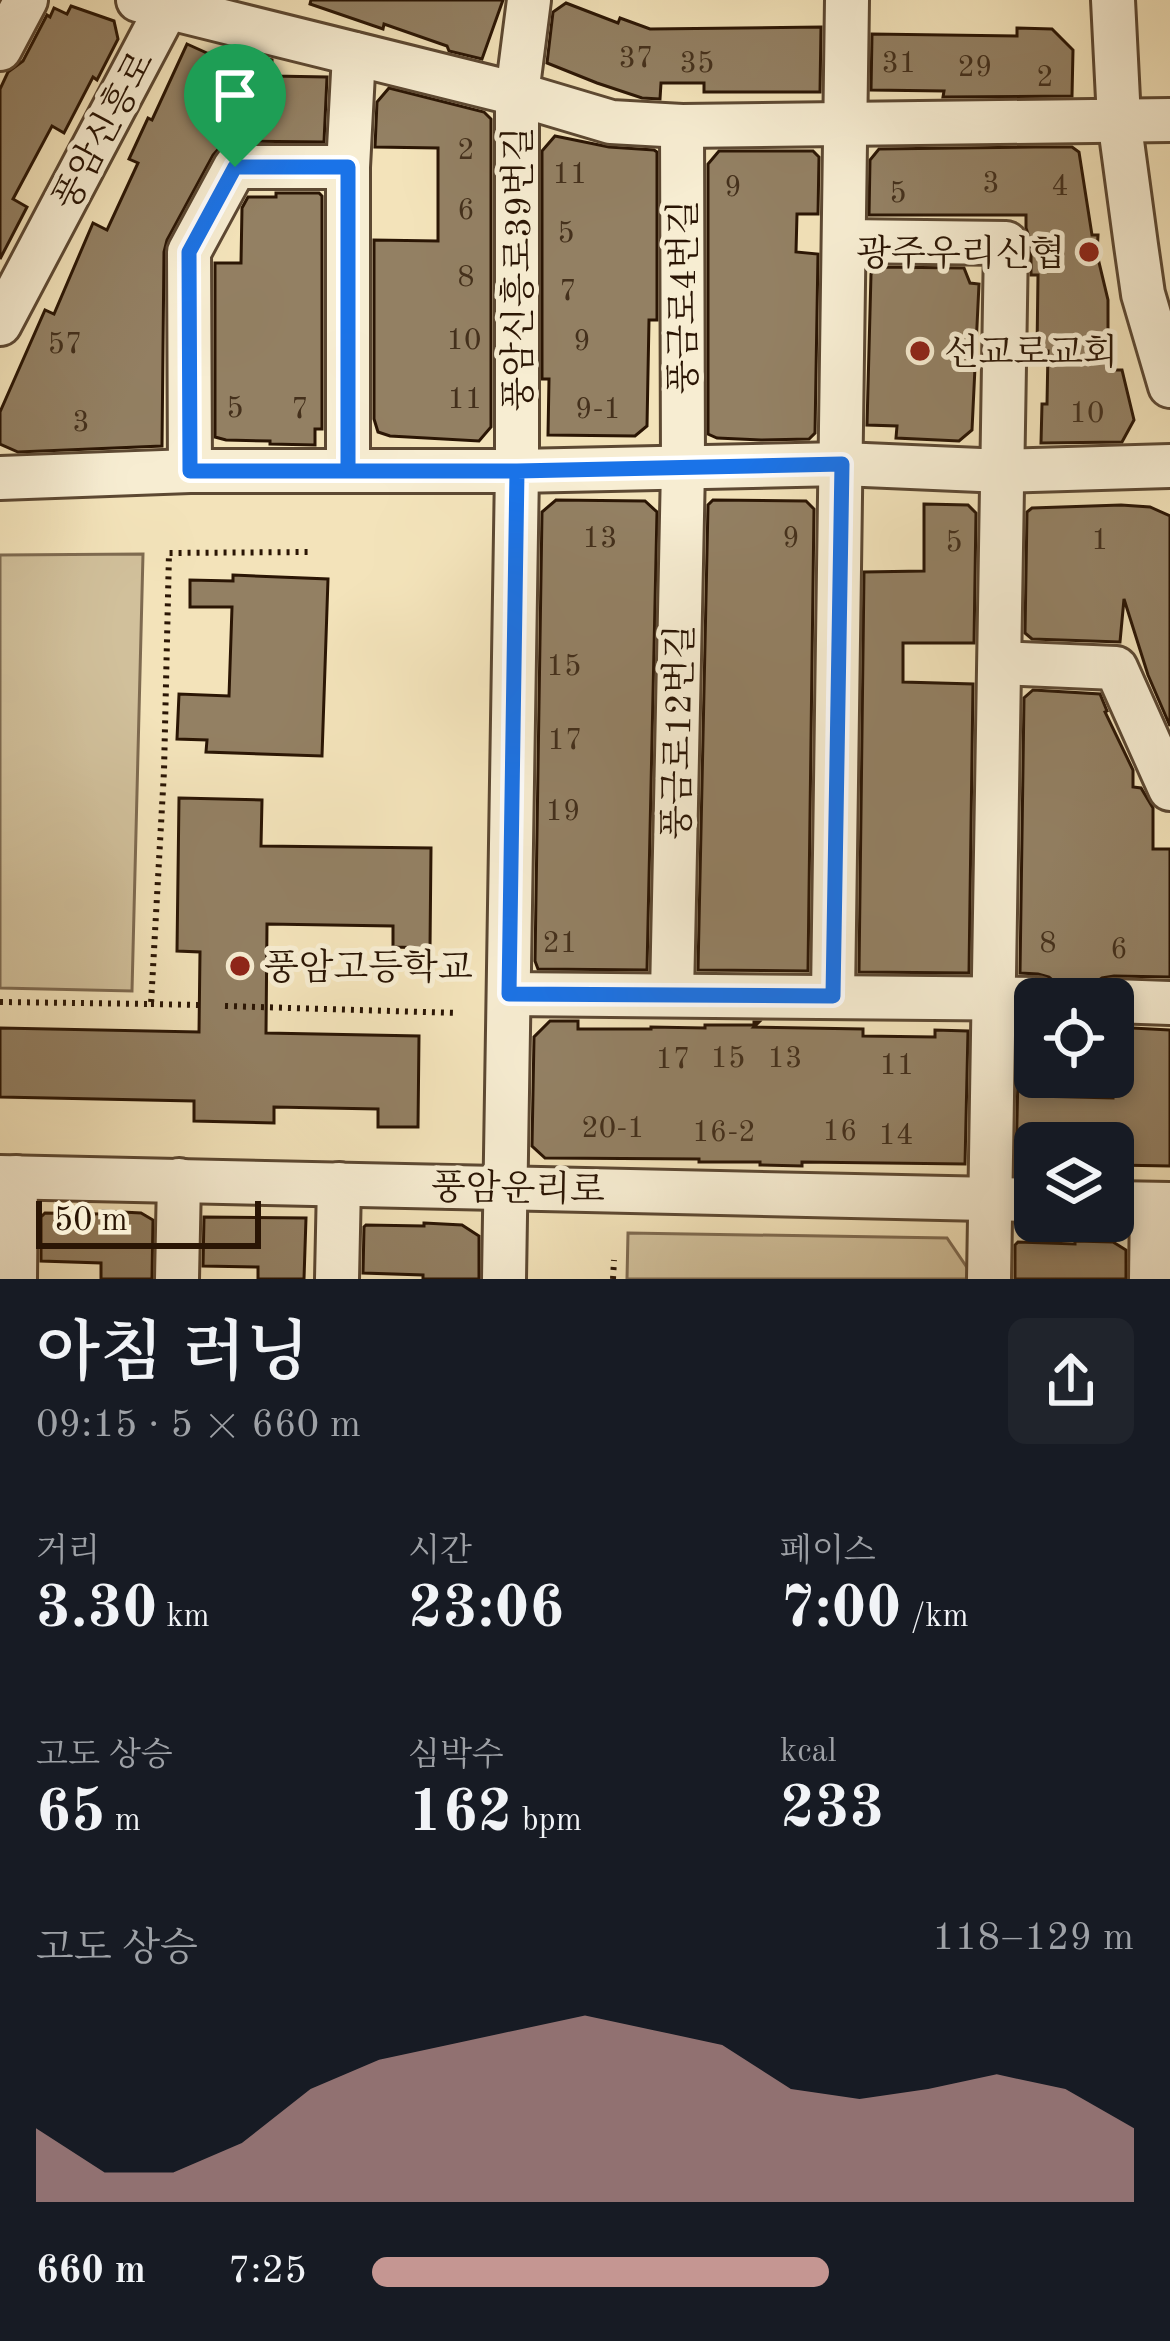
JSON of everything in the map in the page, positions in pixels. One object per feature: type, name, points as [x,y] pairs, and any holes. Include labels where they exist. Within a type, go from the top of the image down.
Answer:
[{"type":"street","points":[[0,49],[26,0]]},
{"type":"street","name":"풍암신흥로39번길","points":[[504,1279],[517,471],[517,94],[529,0]]},
{"type":"street","points":[[833,996],[848,0]]},
{"type":"street","points":[[1113,0],[1119,119],[1143,294],[1170,386]]},
{"type":"street","points":[[158,3],[611,122],[682,126],[1170,120]]},
{"type":"street","name":"풍암신흥로","points":[[0,324],[158,3]]},
{"type":"street","points":[[348,471],[348,167],[354,54]]},
{"type":"street","name":"풍금로4번길","points":[[682,126],[683,468]]},
{"type":"street","points":[[190,471],[189,252],[235,167],[348,167]]},
{"type":"street","points":[[844,241],[1006,243],[989,1279]]},
{"type":"street","points":[[0,478],[190,471],[842,464],[1004,471],[1170,466]]},
{"type":"street","name":"풍금로12번길","points":[[672,995],[683,468]]},
{"type":"street","points":[[1000,663],[1116,668],[1170,790]]},
{"type":"street","points":[[509,994],[1014,998]]},
{"type":"street","points":[[1134,1002],[1170,1003]]},
{"type":"street","points":[[8,1177],[15,1279]]},
{"type":"street","name":"풍암운리로","points":[[8,1177],[1014,1199]]},
{"type":"street","points":[[177,1279],[179,1180]]},
{"type":"street","points":[[337,1279],[339,1184]]},
{"type":"street","points":[[1145,1203],[1151,1279]]},
{"type":"path","points":[[151,1004],[164,771],[169,554],[313,552]]},
{"type":"path","points":[[0,1002],[199,1005]]},
{"type":"path","points":[[225,1006],[458,1013]]},
{"type":"path","points":[[614,1260],[614,1279]]},
{"type":"shaded area","points":[[143,554],[132,991],[0,988],[0,555]]},
{"type":"shaded area","points":[[628,1233],[947,1238],[968,1269],[968,1279],[627,1279]]},
{"type":"building","points":[[311,0],[503,0],[482,59],[310,4]]},
{"type":"building","points":[[566,3],[618,23],[620,18],[650,29],[821,27],[820,92],[704,92],[704,83],[661,83],[660,99],[597,83],[547,63],[553,12]]},
{"type":"building","points":[[71,6],[114,21],[118,39],[64,133],[52,126],[13,199],[27,207],[0,259],[0,89],[8,72],[23,61],[47,15],[54,8],[67,14]]},
{"type":"building","points":[[1017,28],[1052,29],[1073,50],[1072,96],[943,97],[944,91],[871,90],[872,34],[1017,36]]},
{"type":"building","points":[[187,44],[207,53],[272,60],[272,76],[327,77],[324,142],[243,141],[244,98],[167,240],[162,446],[18,452],[0,444],[0,412],[45,310],[54,314],[93,223],[107,230],[138,163],[129,159]]},
{"type":"building","points":[[389,88],[484,112],[491,119],[491,427],[479,441],[390,436],[378,432],[374,419],[374,240],[438,241],[438,148],[375,147],[377,102]]},
{"type":"building","points":[[555,136],[657,152],[657,320],[649,320],[647,426],[635,436],[548,435],[549,379],[542,379],[542,151]]},
{"type":"building","points":[[1072,147],[1079,152],[1092,235],[1098,235],[1097,254],[1108,300],[1108,370],[1122,370],[1134,420],[1122,442],[1041,443],[1048,351],[1037,351],[1038,275],[1031,275],[1026,215],[869,215],[870,160],[879,149]]},
{"type":"building","points":[[719,151],[813,151],[819,157],[818,214],[797,214],[796,252],[818,254],[815,433],[809,439],[708,434],[708,164]]},
{"type":"building","points":[[276,193],[322,196],[322,429],[315,429],[315,445],[215,437],[215,263],[241,263],[242,208],[248,197],[276,197]]},
{"type":"building","name":"선교로교회","points":[[877,267],[964,268],[970,283],[979,284],[972,430],[959,441],[896,438],[897,426],[867,425],[871,274]]},
{"type":"building","points":[[556,500],[645,501],[657,512],[647,970],[538,969],[535,961],[542,512]]},
{"type":"building","points":[[713,500],[806,501],[814,509],[808,971],[698,970],[708,505]]},
{"type":"building","points":[[924,504],[968,505],[976,513],[974,643],[903,643],[903,682],[973,684],[969,973],[859,972],[864,572],[924,571]]},
{"type":"building","points":[[1150,507],[1170,516],[1170,726],[1124,599],[1120,642],[1032,639],[1025,633],[1027,512],[1032,508]]},
{"type":"building","points":[[233,575],[328,579],[322,756],[206,752],[207,740],[177,739],[179,694],[229,696],[232,607],[190,607],[190,580],[233,581]]},
{"type":"building","points":[[1033,690],[1100,694],[1133,770],[1133,787],[1141,788],[1153,808],[1153,849],[1170,849],[1170,977],[1050,978],[1020,973],[1024,698]]},
{"type":"building","points":[[179,798],[262,800],[261,846],[431,848],[430,948],[393,947],[393,926],[267,924],[266,1033],[419,1036],[418,1127],[378,1127],[378,1109],[274,1107],[274,1123],[194,1121],[194,1101],[0,1097],[0,1028],[199,1032],[200,952],[177,951]]},
{"type":"building","points":[[550,1021],[578,1021],[578,1029],[705,1028],[759,1022],[754,1027],[863,1029],[863,1036],[935,1037],[935,1030],[968,1031],[965,1164],[802,1162],[802,1166],[699,1159],[545,1158],[532,1146],[534,1037]]},
{"type":"building","points":[[1134,1028],[1170,1030],[1170,1166],[1134,1165],[1134,1122],[1017,1122],[1017,1098],[1134,1098]]},
{"type":"building","points":[[45,1213],[141,1213],[153,1220],[152,1279],[101,1279],[101,1263],[41,1261],[41,1217]]},
{"type":"building","points":[[204,1217],[306,1218],[304,1279],[258,1279],[258,1267],[203,1266]]},
{"type":"building","points":[[366,1225],[462,1225],[479,1236],[479,1279],[363,1273]]},
{"type":"building","points":[[1018,1242],[1113,1242],[1126,1250],[1126,1279],[1015,1279]]},
{"type":"place","name":"광주우리신협","points":[[1089,252]]},
{"type":"place","name":"선교로교회","points":[[920,351]]},
{"type":"place","name":"풍암고등학교","points":[[240,966]]},
{"type":"route","points":[[235,167],[189,252],[190,471],[517,471],[509,994],[833,996],[842,464],[517,471],[348,471],[348,167],[235,167]]}]
